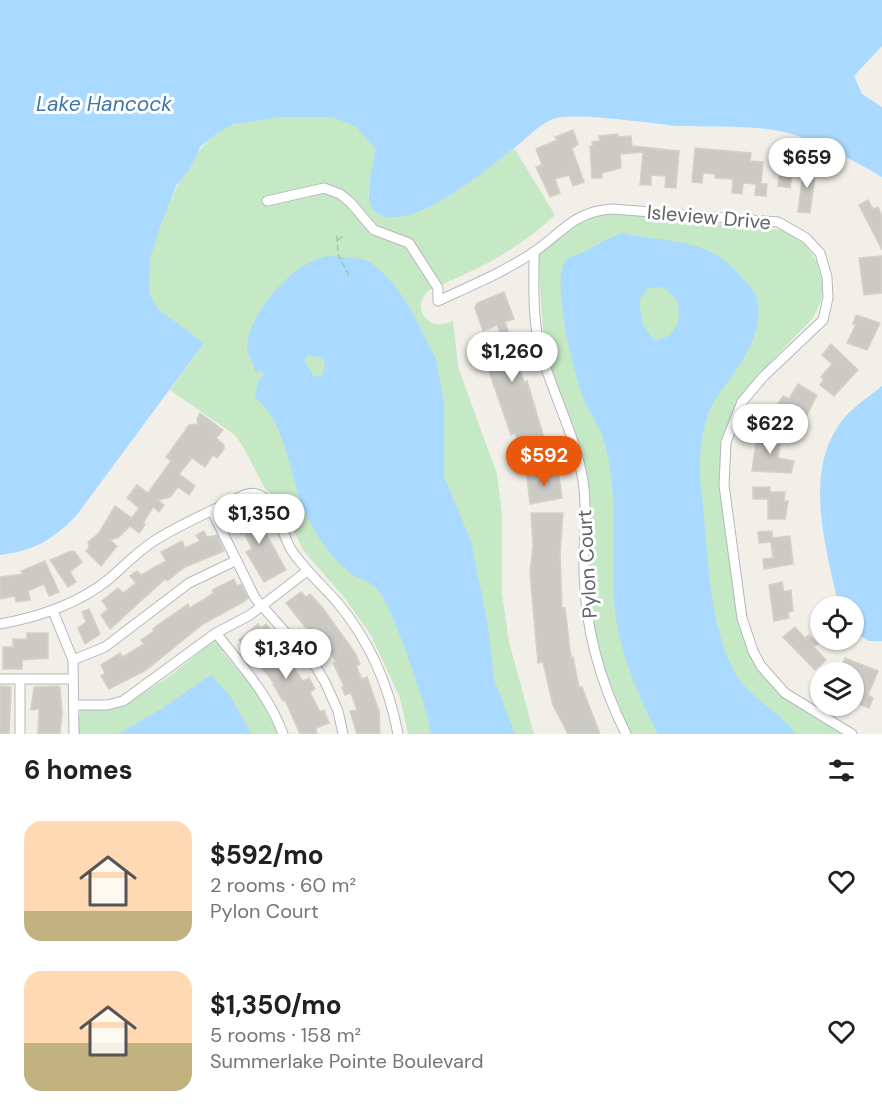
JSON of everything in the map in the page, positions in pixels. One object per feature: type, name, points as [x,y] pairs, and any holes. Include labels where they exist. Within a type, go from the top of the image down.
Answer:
[{"type":"street","name":"Isleview Drive","points":[[267,201],[324,188],[340,194],[374,230],[409,243],[438,288],[438,301],[495,274],[534,252],[576,218],[592,210],[613,209],[778,222],[806,238],[820,253],[827,277],[828,298],[823,320],[763,376],[742,402],[726,442],[724,485],[742,618],[753,651],[761,666],[785,693],[799,704],[834,721],[852,734]]},
{"type":"street","name":"Pylon Court","points":[[534,252],[535,324],[540,350],[577,454],[583,481],[584,573],[593,646],[608,693],[626,734]]},
{"type":"street","points":[[0,624],[54,611],[94,590],[132,556],[157,539],[249,493],[267,500],[291,549],[307,571],[337,602],[360,633],[381,675],[393,706],[398,734]]},
{"type":"street","points":[[212,511],[235,561],[261,606],[316,668],[338,711],[343,734]]},
{"type":"street","points":[[72,660],[105,647],[189,583],[235,561]]},
{"type":"street","points":[[74,705],[107,705],[123,701],[216,633],[261,606],[307,571]]},
{"type":"street","points":[[54,611],[72,660],[74,734]]},
{"type":"street","points":[[216,633],[269,702],[283,734]]},
{"type":"street","points":[[0,679],[74,679]]},
{"type":"street","points":[[20,679],[20,734]]},
{"type":"path","points":[[337,240],[345,235]]},
{"type":"path","points":[[337,236],[338,254],[349,276]]},
{"type":"green space","points":[[281,117],[332,117],[346,120],[355,126],[375,147],[375,164],[368,195],[403,216],[460,186],[514,148],[555,215],[511,250],[429,290],[421,304],[425,317],[430,322],[445,324],[453,320],[458,367],[497,474],[502,514],[502,594],[509,642],[534,734],[408,734],[400,698],[371,635],[344,597],[303,550],[281,504],[264,487],[244,448],[235,435],[170,390],[204,343],[166,316],[150,294],[148,277],[151,256],[167,208],[190,164],[215,134],[238,123]]},
{"type":"green space","points":[[618,213],[782,230],[805,244],[817,262],[823,285],[821,301],[813,318],[758,375],[740,399],[723,443],[720,460],[721,478],[741,629],[752,656],[769,683],[791,703],[810,712],[810,716],[817,716],[831,723],[846,734],[631,734],[605,672],[594,627],[590,580],[589,499],[544,345],[538,253],[588,214]]},
{"type":"green space","points":[[214,641],[219,643],[223,652],[255,691],[279,734],[77,734],[78,718],[82,708],[106,710],[124,705],[167,678]]},
{"type":"water","name":"Lake Hancock","points":[[0,0],[882,0],[882,46],[854,76],[862,94],[882,107],[882,177],[824,146],[775,130],[748,127],[679,126],[595,117],[563,117],[542,125],[471,181],[437,203],[403,216],[388,217],[378,214],[369,199],[375,148],[355,126],[332,117],[281,117],[234,124],[217,133],[201,146],[189,170],[176,186],[150,259],[150,295],[159,310],[204,343],[76,516],[42,543],[0,555]]},
{"type":"water","points":[[623,233],[702,248],[729,264],[750,286],[756,296],[759,310],[754,337],[741,363],[712,405],[701,447],[700,470],[709,576],[719,633],[733,669],[746,688],[781,717],[796,734],[658,734],[629,669],[619,635],[614,600],[613,500],[609,460],[602,436],[584,400],[569,349],[561,285],[562,269],[567,258]],"holes":[[[660,287],[675,299],[679,317],[671,333],[664,338],[654,340],[643,326],[639,301],[648,288]]]},
{"type":"water","points":[[330,256],[356,258],[368,261],[379,269],[395,286],[410,308],[436,359],[444,404],[444,477],[471,541],[488,626],[494,679],[515,734],[431,734],[408,658],[384,599],[375,587],[345,569],[331,554],[313,528],[299,497],[286,450],[274,420],[255,398],[259,379],[264,375],[262,370],[255,373],[247,350],[256,318],[276,290],[289,277],[316,259]],"holes":[[[308,355],[325,361],[323,375],[314,377],[304,360]]]},
{"type":"water","points":[[882,386],[882,641],[869,641],[864,638],[864,596],[836,596],[821,511],[820,487],[829,442],[841,422],[855,407]]},
{"type":"water","points":[[211,675],[231,697],[251,734],[118,734],[161,709]]},
{"type":"building","points":[[573,130],[578,144],[572,149],[584,182],[573,186],[569,175],[555,179],[560,193],[550,197],[536,167],[542,165],[536,149],[557,140],[555,137]]},
{"type":"building","points":[[618,134],[618,137],[631,136],[632,146],[679,151],[676,188],[665,187],[666,176],[651,175],[651,185],[640,185],[643,152],[620,154],[621,168],[602,173],[602,178],[592,178],[590,146],[593,146],[592,142],[600,141],[599,136]]},
{"type":"building","points":[[695,148],[751,153],[750,161],[763,162],[761,184],[767,184],[766,196],[755,195],[756,184],[743,183],[742,194],[732,193],[733,179],[715,178],[715,174],[703,173],[702,183],[692,182]]},
{"type":"building","points":[[804,165],[816,167],[810,213],[798,212]]},
{"type":"building","points":[[780,170],[792,172],[790,188],[778,186]]},
{"type":"building","points":[[868,200],[873,209],[878,207],[882,216],[882,250],[859,205]]},
{"type":"building","points":[[882,256],[882,293],[864,295],[859,258]]},
{"type":"building","points":[[504,292],[514,319],[505,322],[514,348],[516,347],[520,356],[516,357],[524,382],[527,381],[547,448],[550,447],[554,456],[522,467],[515,447],[519,445],[515,433],[511,435],[480,345],[502,338],[497,325],[483,331],[475,308],[477,303]]},
{"type":"building","points":[[856,315],[880,323],[867,350],[847,343],[856,324],[853,324]]},
{"type":"building","points":[[831,344],[858,370],[834,396],[820,385],[824,380],[821,377],[832,364],[822,355]]},
{"type":"building","points":[[798,384],[817,395],[804,421],[790,414],[788,418],[774,410],[783,396],[789,399]]},
{"type":"building","points":[[200,413],[223,430],[216,438],[224,445],[224,449],[217,458],[213,455],[205,467],[192,458],[179,474],[195,486],[189,495],[178,487],[170,497],[158,500],[164,505],[159,512],[153,507],[139,533],[130,526],[119,537],[110,540],[117,546],[101,566],[86,551],[89,547],[88,542],[99,533],[115,506],[132,518],[139,508],[127,498],[137,485],[148,493],[171,461],[166,457],[189,425],[198,424],[197,419]]},
{"type":"building","points":[[763,430],[778,433],[775,444],[780,445],[778,458],[794,461],[791,473],[752,471],[757,437],[761,438]]},
{"type":"building","points":[[558,470],[562,498],[530,504],[527,476]]},
{"type":"building","points":[[753,487],[770,487],[770,492],[785,492],[784,501],[788,501],[785,519],[768,519],[768,499],[753,499]]},
{"type":"building","points":[[251,506],[286,570],[264,582],[246,552],[252,549],[232,516]]},
{"type":"building","points":[[531,513],[563,513],[560,554],[562,608],[565,608],[571,658],[573,657],[579,687],[582,687],[600,734],[568,734],[553,705],[543,662],[538,663],[530,573],[533,546]]},
{"type":"building","points":[[204,531],[207,537],[217,535],[224,551],[185,567],[167,581],[165,579],[110,629],[101,615],[108,609],[102,601],[118,588],[123,593],[136,583],[130,576],[137,571],[141,575],[166,561],[161,552],[182,541],[185,548],[200,541],[196,535]]},
{"type":"building","points":[[772,531],[772,538],[790,536],[793,564],[764,569],[763,559],[773,558],[771,542],[759,543],[758,532]]},
{"type":"building","points":[[71,551],[75,552],[82,562],[70,572],[76,582],[68,587],[50,560]]},
{"type":"building","points":[[45,561],[59,592],[49,596],[44,584],[28,591],[30,600],[16,602],[15,596],[0,599],[0,577],[23,574],[21,571]]},
{"type":"building","points":[[234,579],[237,586],[241,584],[248,598],[245,601],[203,624],[146,670],[109,689],[101,676],[105,673],[101,665],[120,653],[123,657],[144,644],[141,640],[154,631],[153,629],[159,624],[188,604],[190,608],[214,593],[212,590]]},
{"type":"building","points":[[782,582],[784,592],[791,590],[793,611],[788,612],[789,618],[774,621],[769,585]]},
{"type":"building","points":[[301,592],[306,597],[310,594],[322,607],[355,653],[360,664],[356,666],[362,679],[367,677],[379,711],[380,734],[357,734],[350,711],[357,710],[351,693],[345,695],[342,687],[344,686],[333,663],[336,661],[327,648],[322,651],[286,603]]},
{"type":"building","points":[[89,609],[100,634],[85,644],[78,628],[86,622],[82,612]]},
{"type":"building","points":[[258,624],[261,628],[266,624],[272,631],[266,635],[283,655],[288,651],[293,658],[289,661],[303,681],[309,678],[315,689],[310,692],[320,712],[324,710],[329,723],[316,728],[317,734],[300,734],[285,700],[283,701],[274,683],[239,640]]},
{"type":"building","points":[[795,627],[805,638],[810,636],[810,650],[817,650],[826,660],[810,662],[810,665],[783,637]]},
{"type":"building","points":[[27,633],[48,633],[48,658],[22,660],[22,669],[3,669],[3,647],[13,647],[13,639],[27,639]]},
{"type":"building","points":[[845,658],[855,662],[843,662]]},
{"type":"building","points":[[864,665],[878,671],[868,695],[873,698],[869,708],[864,706]]},
{"type":"building","points":[[0,686],[11,687],[9,734],[0,734]]},
{"type":"building","points":[[34,687],[60,687],[62,713],[60,734],[38,734],[39,709],[31,710]]}]
